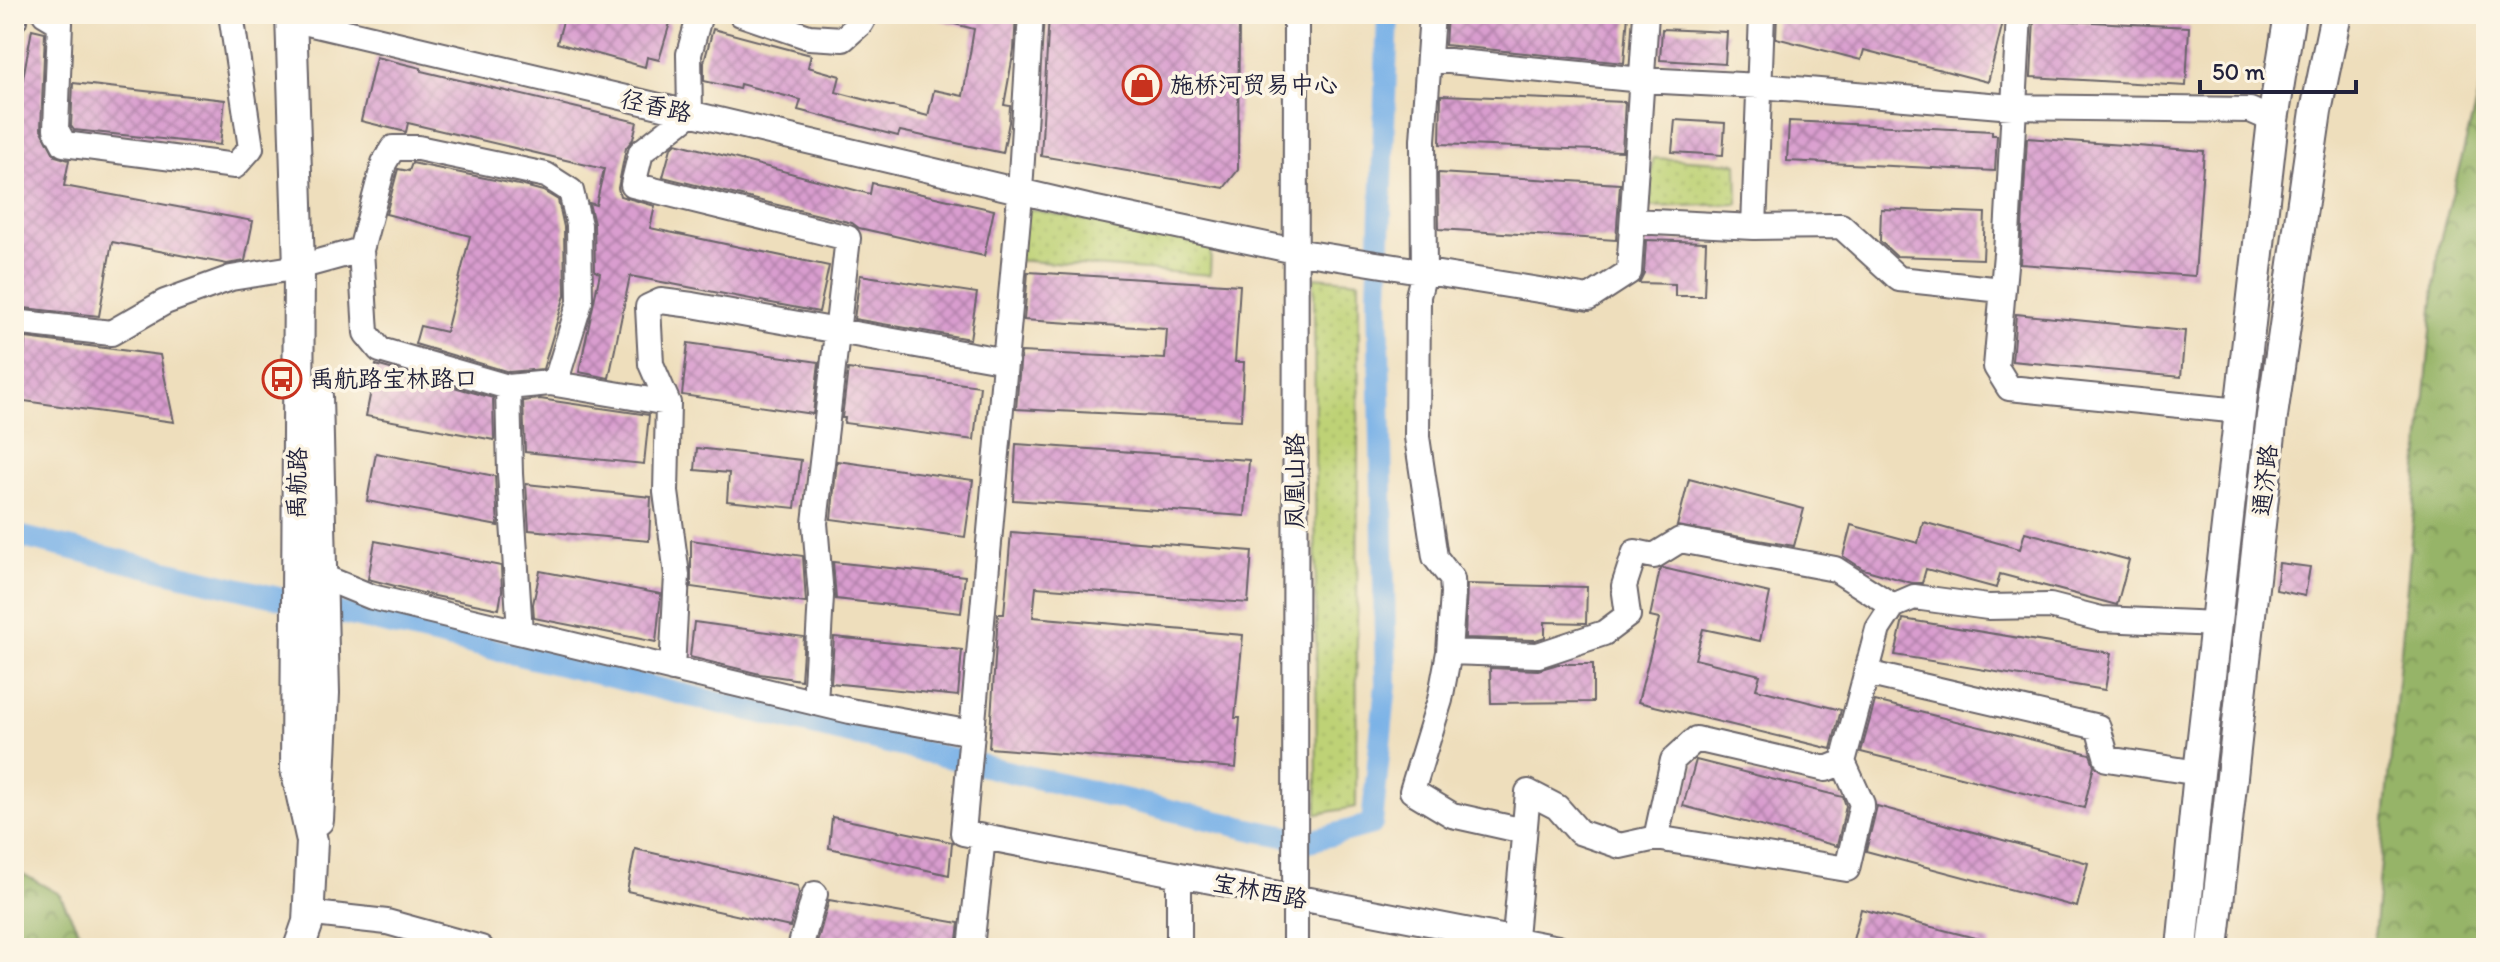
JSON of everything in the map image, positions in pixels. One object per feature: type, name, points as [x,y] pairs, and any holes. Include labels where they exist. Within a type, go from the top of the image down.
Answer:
[{"type":"main road","name":"通济路","points":[[2182,948],[2273,120],[2290,14]]},
{"type":"main road","name":"通济路","points":[[2213,948],[2272,416],[2316,111],[2336,14]]},
{"type":"main road","name":"禹航路","points":[[299,17],[306,265],[312,948]]},
{"type":"main road","name":"禹航路","points":[[299,948],[308,922],[312,841],[296,769],[311,653]]},
{"type":"street","points":[[14,20],[15,14]]},
{"type":"street","points":[[45,14],[60,23],[56,129],[64,144],[235,166],[251,148],[231,14]]},
{"type":"street","points":[[700,14],[689,54],[690,114],[641,152],[633,185],[848,238],[815,523],[821,596],[815,703]]},
{"type":"street","points":[[741,14],[809,37],[843,39],[861,23],[866,14]]},
{"type":"street","points":[[971,948],[973,835],[968,780],[1021,192],[1031,14]]},
{"type":"street","name":"凤凰山路","points":[[1295,948],[1296,14]]},
{"type":"street","points":[[1432,14],[1415,270],[1418,296],[1417,437],[1435,557],[1452,579],[1449,652],[1440,700],[1412,791],[1452,815],[1524,831]]},
{"type":"street","points":[[1646,14],[1633,221],[1754,227],[1841,226],[1899,279],[2002,290]]},
{"type":"street","points":[[1754,227],[1762,14]]},
{"type":"street","points":[[2019,14],[1996,367],[2009,388],[2240,411]]},
{"type":"street","name":"径香路","points":[[299,17],[1021,192],[1295,251],[1589,298],[1629,272],[1633,221]]},
{"type":"street","points":[[1429,59],[1642,80],[1760,86],[2013,107],[2250,110],[2273,120]]},
{"type":"street","points":[[550,383],[558,374],[580,302],[579,225],[571,191],[546,175],[418,148],[393,148],[384,163],[361,250],[366,333],[380,350],[508,387],[550,383],[668,403]]},
{"type":"street","points":[[14,322],[111,333],[165,302],[231,278],[306,265],[361,250]]},
{"type":"street","points":[[672,669],[677,575],[666,492],[668,403],[651,364],[648,307],[661,301],[1006,361]]},
{"type":"street","points":[[508,387],[520,632]]},
{"type":"street","points":[[1449,652],[1538,655],[1604,633],[1628,615],[1624,586],[1635,552],[1654,556],[1680,540],[1835,569],[1893,606]]},
{"type":"street","points":[[309,576],[372,597],[972,739]]},
{"type":"street","points":[[1514,944],[1528,792],[1557,807],[1579,832],[1620,846],[1656,838],[1847,869],[1862,804],[1843,762],[1878,629],[1893,606],[1914,597],[1988,607],[2050,606],[2101,619],[2217,624]]},
{"type":"street","points":[[1866,673],[2098,727],[2107,759],[2199,773]]},
{"type":"street","points":[[1656,838],[1673,760],[1696,739],[1826,769],[1843,762]]},
{"type":"street","name":"宝林西路","points":[[973,835],[1294,897],[1514,944],[1558,948]]},
{"type":"street","points":[[1179,875],[1179,948]]},
{"type":"street","points":[[800,948],[815,894]]},
{"type":"street","points":[[314,914],[387,922],[481,948]]},
{"type":"green space","points":[[2486,64],[2486,948],[2373,948],[2439,245]]},
{"type":"green space","points":[[1653,158],[1737,163],[1738,204],[1649,207]]},
{"type":"green space","points":[[1019,207],[1211,246],[1210,275],[1015,260]]},
{"type":"green space","points":[[1314,277],[1359,281],[1356,807],[1317,814]]},
{"type":"green space","points":[[14,869],[59,894],[88,948],[14,948]]},
{"type":"building","points":[[565,14],[636,14],[670,23],[659,60],[647,57],[645,67],[557,43]]},
{"type":"building","points":[[939,14],[1016,14],[1014,50],[1004,105],[1010,106],[1003,153],[900,131],[898,136],[798,110],[801,100],[740,84],[739,89],[704,81],[704,62],[713,29],[811,55],[808,67],[840,76],[836,92],[928,116],[934,90],[963,96],[974,29],[939,20]]},
{"type":"building","name":"施桥河贸易中心","points":[[1049,14],[1239,14],[1238,170],[1224,188],[1041,156]]},
{"type":"building","points":[[1447,14],[1628,14],[1624,63],[1445,45]]},
{"type":"building","points":[[1777,14],[1846,14],[1868,20],[1869,14],[2002,14],[2004,18],[1988,82],[1864,50],[1861,60],[1776,38]]},
{"type":"building","points":[[2034,19],[2189,27],[2186,86],[2031,77]]},
{"type":"building","points":[[32,29],[45,32],[41,129],[55,156],[69,160],[64,186],[253,221],[245,261],[227,264],[112,242],[99,316],[14,307],[14,127]]},
{"type":"building","points":[[1662,29],[1727,32],[1725,64],[1660,60]]},
{"type":"building","points":[[376,57],[421,68],[421,71],[637,122],[633,139],[626,148],[618,188],[620,196],[655,206],[650,228],[829,266],[819,312],[630,276],[609,378],[579,372],[600,273],[595,271],[594,224],[589,203],[596,205],[604,169],[408,123],[406,132],[361,121]]},
{"type":"building","points":[[73,83],[225,100],[220,145],[74,130],[71,126]]},
{"type":"building","points":[[1441,95],[1625,102],[1622,151],[1440,144]]},
{"type":"building","points":[[1675,120],[1725,123],[1723,155],[1672,152]]},
{"type":"building","points":[[1789,121],[1992,131],[1992,135],[1997,135],[1995,171],[1787,161]]},
{"type":"building","points":[[2027,138],[2204,151],[2195,276],[2020,264]]},
{"type":"building","points":[[676,143],[870,194],[872,183],[994,210],[984,256],[859,228],[852,223],[663,177],[671,148]]},
{"type":"building","points":[[412,163],[524,186],[543,191],[558,200],[564,227],[565,295],[543,369],[509,372],[415,344],[420,326],[446,332],[470,236],[386,214],[398,169],[409,171]]},
{"type":"building","points":[[1438,173],[1620,184],[1616,240],[1439,229]]},
{"type":"building","points":[[1881,209],[1985,213],[1983,259],[1896,256],[1880,241]]},
{"type":"building","points":[[1646,240],[1706,242],[1704,296],[1675,296],[1675,284],[1639,283],[1644,273]]},
{"type":"building","points":[[1028,272],[1240,285],[1235,362],[1244,362],[1241,420],[1016,409],[1021,352],[1165,359],[1167,329],[1024,320]]},
{"type":"building","points":[[860,275],[977,293],[970,339],[854,319]]},
{"type":"building","points":[[2016,314],[2185,331],[2181,377],[2012,361]]},
{"type":"building","points":[[26,338],[160,355],[174,422],[17,400]]},
{"type":"building","points":[[688,343],[819,362],[813,414],[682,395]]},
{"type":"building","points":[[376,365],[493,398],[494,440],[366,416]]},
{"type":"building","points":[[848,369],[980,386],[974,440],[844,423]]},
{"type":"building","points":[[540,399],[649,415],[644,464],[525,452],[523,401]]},
{"type":"building","points":[[1016,444],[1249,460],[1245,516],[1013,500]]},
{"type":"building","points":[[697,448],[801,460],[795,508],[727,501],[729,473],[695,470]]},
{"type":"building","points":[[376,453],[495,476],[498,526],[367,501]]},
{"type":"building","points":[[837,461],[973,480],[965,537],[831,519]]},
{"type":"building","points":[[1689,479],[1804,509],[1794,546],[1677,526]]},
{"type":"building","points":[[526,484],[651,497],[649,541],[529,530]]},
{"type":"building","points":[[1923,522],[2020,549],[2025,532],[2129,560],[2117,605],[2000,574],[1996,588],[1926,569],[1922,583],[1912,583],[1863,569],[1843,556],[1851,525],[1918,543]]},
{"type":"building","points":[[1011,532],[1252,551],[1248,603],[1036,587],[1033,617],[1243,635],[1235,718],[1240,718],[1236,768],[989,748],[998,614],[1004,614]]},
{"type":"building","points":[[691,540],[803,556],[806,603],[691,587]]},
{"type":"building","points":[[375,541],[501,566],[499,609],[368,579]]},
{"type":"building","points":[[833,562],[965,576],[961,613],[836,599]]},
{"type":"building","points":[[2279,563],[2310,567],[2305,596],[2276,590]]},
{"type":"building","points":[[1660,569],[1770,593],[1760,641],[1703,629],[1695,659],[1760,675],[1756,689],[1841,710],[1831,749],[1638,702],[1659,619],[1650,617]]},
{"type":"building","points":[[540,571],[661,594],[656,642],[534,618],[533,604]]},
{"type":"building","points":[[1467,584],[1587,587],[1586,623],[1545,622],[1545,637],[1536,640],[1465,638]]},
{"type":"building","points":[[1903,619],[2111,653],[2105,690],[1895,655]]},
{"type":"building","points":[[694,622],[804,637],[801,680],[760,674],[690,657]]},
{"type":"building","points":[[834,637],[962,650],[958,696],[831,683]]},
{"type":"building","points":[[1558,664],[1593,664],[1593,702],[1491,703],[1490,668],[1538,670]]},
{"type":"building","points":[[1875,701],[2090,754],[2094,765],[2084,808],[1861,752]]},
{"type":"building","points":[[1696,760],[1843,797],[1846,806],[1837,846],[1683,806]]},
{"type":"building","points":[[1877,806],[2088,863],[2077,907],[1866,851]]},
{"type":"building","points":[[832,817],[952,842],[949,875],[829,848]]},
{"type":"building","points":[[635,849],[798,886],[799,894],[790,927],[627,891]]},
{"type":"building","points":[[829,900],[959,923],[956,948],[847,948],[817,943]]},
{"type":"building","points":[[1861,909],[1991,942],[1990,948],[1867,948],[1852,944]]},
{"type":"waterway","points":[[14,535],[1258,831],[1310,841],[1372,824],[1386,684],[1378,296],[1388,14]]},
{"type":"place","name":"施桥河贸易中心","points":[[1142,85]]},
{"type":"place","name":"禹航路宝林路口","points":[[282,379]]}]
